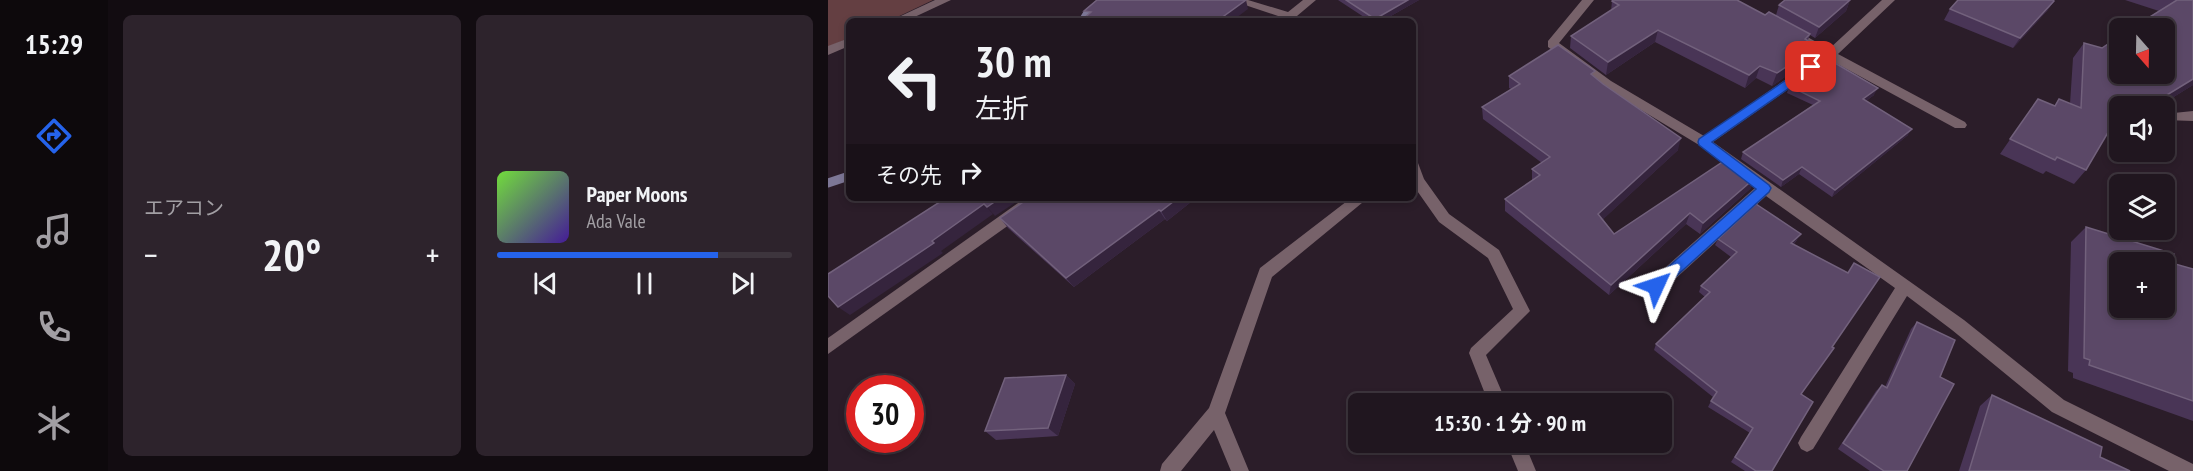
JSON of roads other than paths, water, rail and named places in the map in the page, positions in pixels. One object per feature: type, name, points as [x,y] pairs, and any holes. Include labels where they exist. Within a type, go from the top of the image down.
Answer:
[{"type":"street","points":[[903,18],[945,0]]},
{"type":"street","points":[[1236,0],[1287,18]]},
{"type":"street","points":[[1291,18],[1310,0]]},
{"type":"street","points":[[1588,0],[1552,44],[1607,84],[1704,142],[1958,325],[2058,406],[2188,471]]},
{"type":"street","points":[[1704,142],[1829,55],[1888,0]]},
{"type":"street","points":[[1791,33],[1960,125]]},
{"type":"street","points":[[828,51],[846,43]]},
{"type":"street","points":[[2175,117],[2193,116]]},
{"type":"street","points":[[1416,178],[1444,218],[1494,254],[1522,311],[1477,353],[1493,393]]},
{"type":"street","points":[[1656,286],[1765,188]]},
{"type":"street","points":[[828,346],[1032,201]]},
{"type":"street","points":[[1169,471],[1215,413],[1266,273],[1357,201]]},
{"type":"street","points":[[1807,443],[1905,286]]},
{"type":"street","points":[[1215,413],[1240,471]]},
{"type":"street","points":[[1520,453],[1527,471]]},
{"type":"waterway","points":[[1085,18],[1104,0]]},
{"type":"waterway","points":[[828,183],[846,177]]}]
